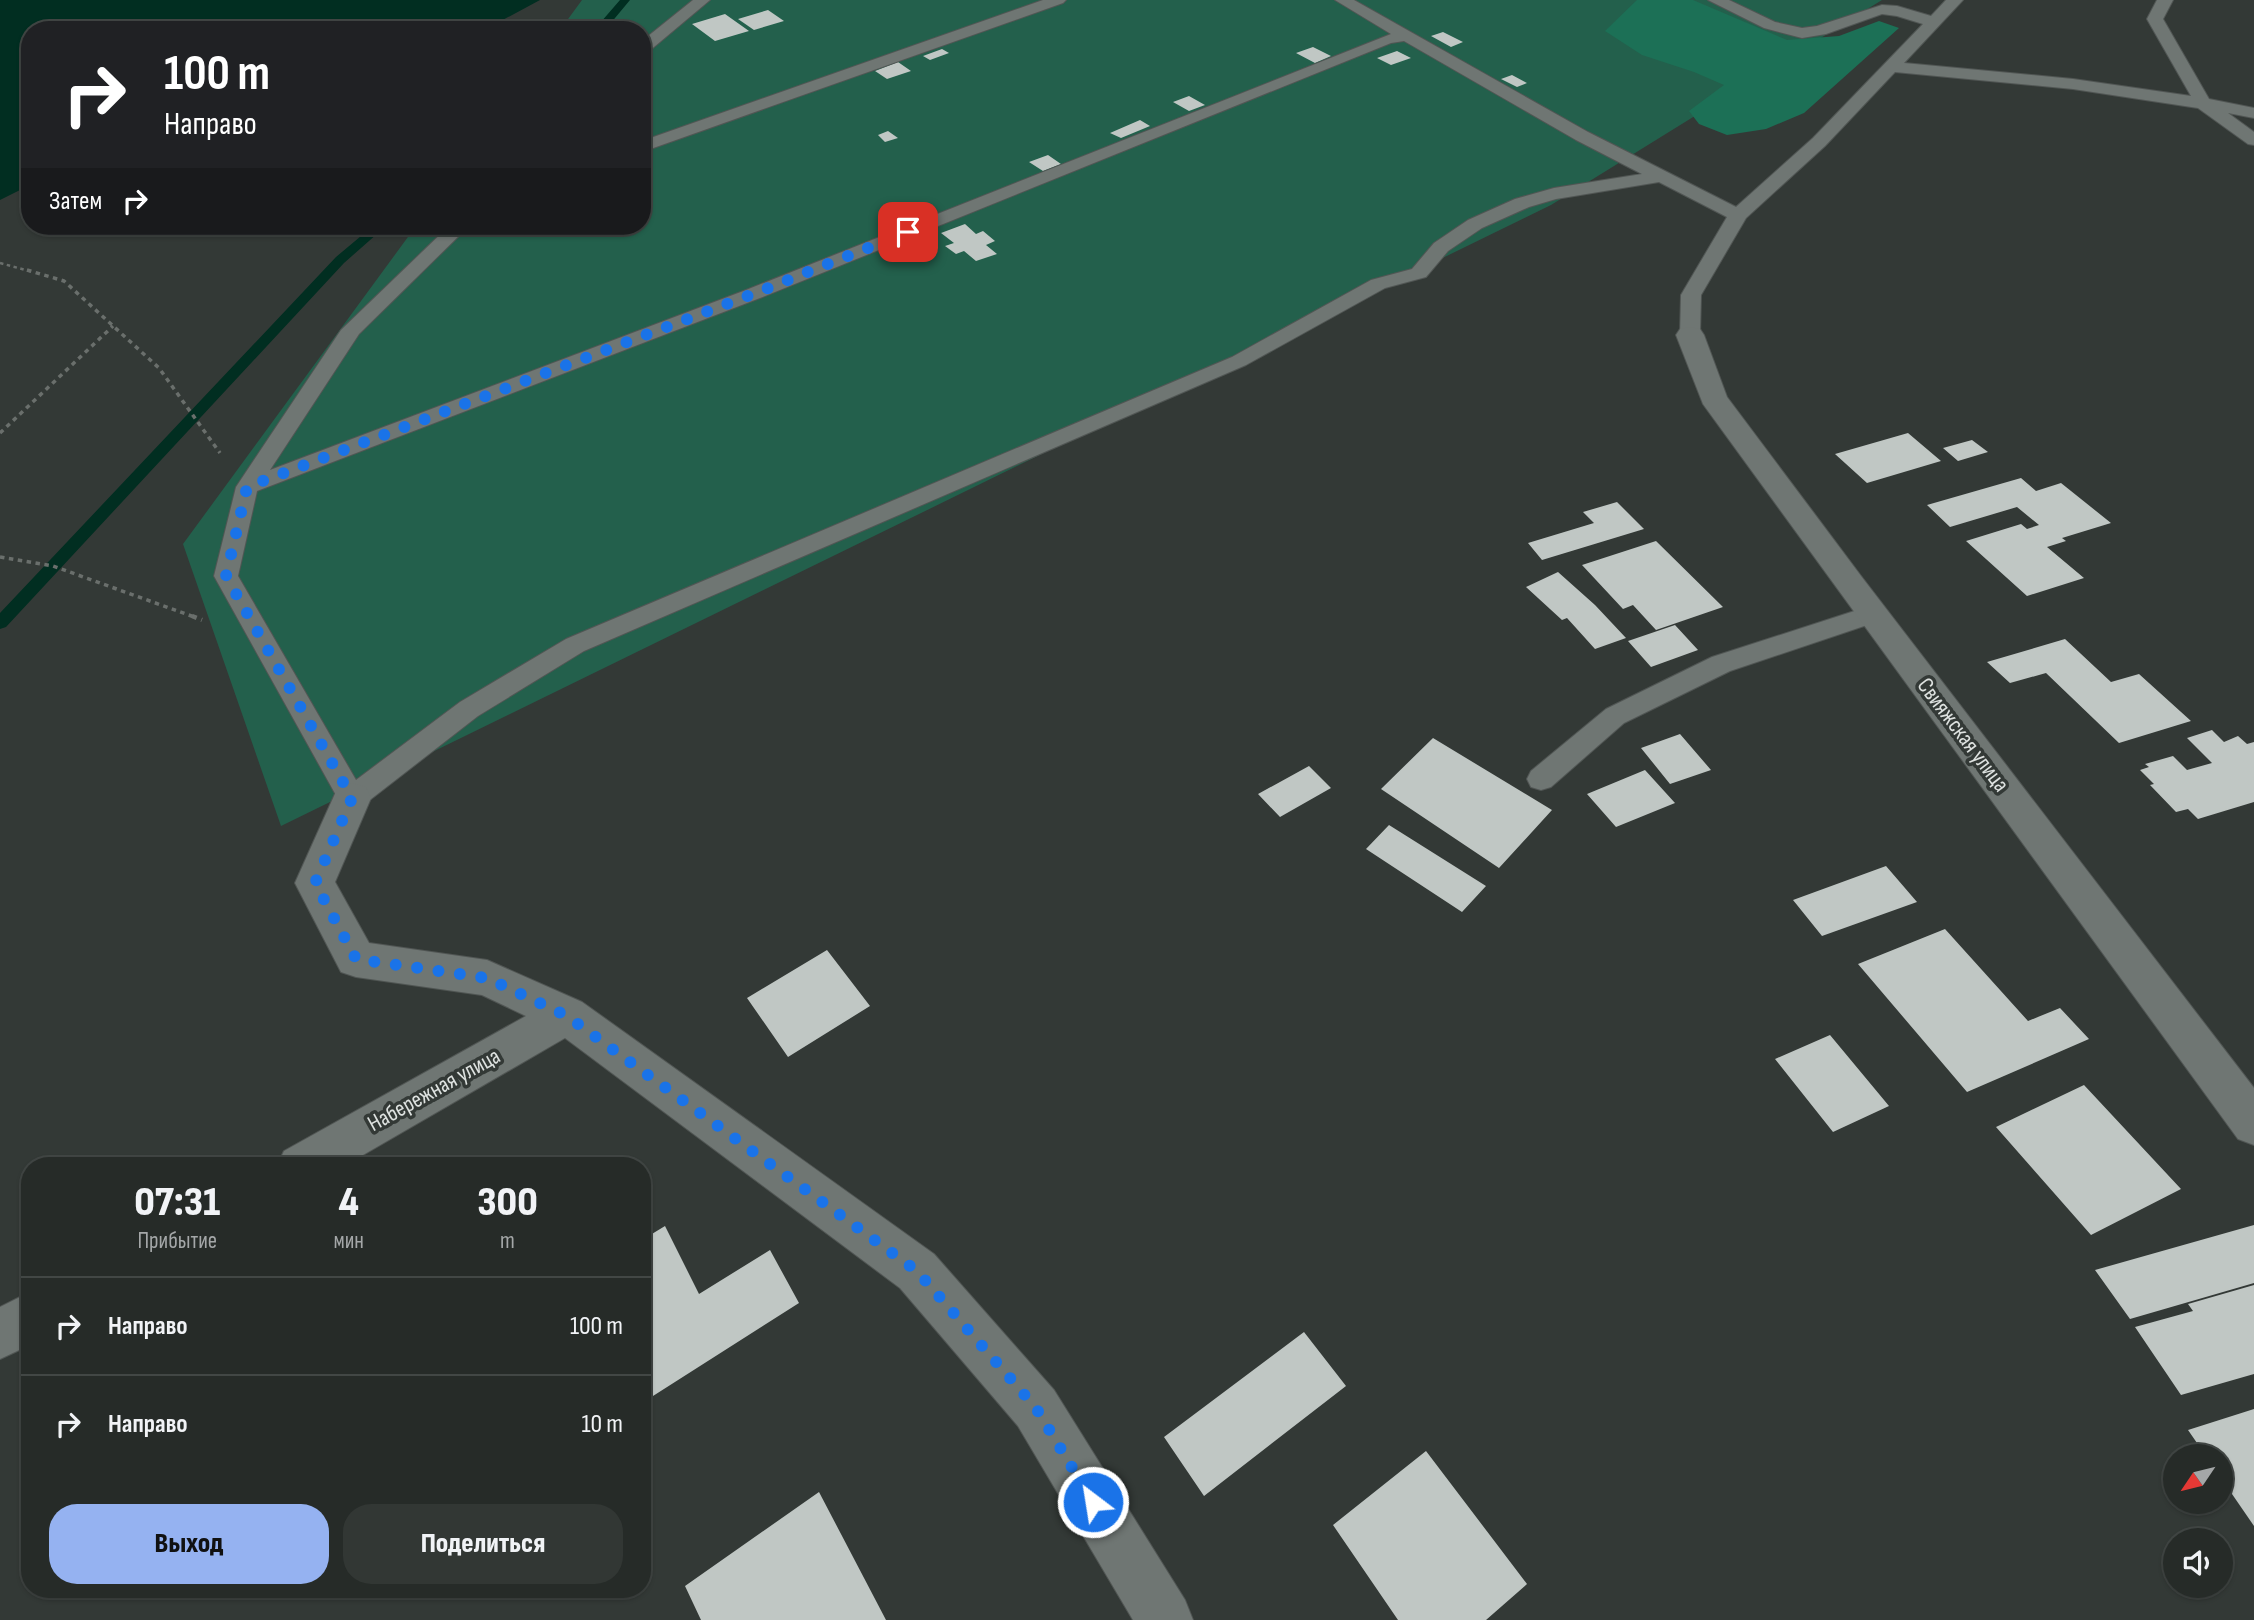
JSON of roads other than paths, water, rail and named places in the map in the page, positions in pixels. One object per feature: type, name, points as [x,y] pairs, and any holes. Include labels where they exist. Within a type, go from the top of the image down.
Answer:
[{"type":"street","name":"Свияжская улица","points":[[1690,335],[1713,398],[2254,1124]]},
{"type":"street","points":[[352,798],[315,883],[356,959],[487,978],[567,1016],[917,1271],[1036,1408],[1165,1620]]},
{"type":"street","name":"Набережная улица","points":[[316,1157],[567,1016]]},
{"type":"street","points":[[0,1334],[21,1322]]},
{"type":"lane","points":[[651,42],[702,0]]},
{"type":"lane","points":[[651,143],[1058,0]]},
{"type":"lane","points":[[1343,0],[1582,136],[1738,215]]},
{"type":"lane","points":[[1716,0],[1784,29],[1803,33],[1878,10],[1899,12],[1934,22]]},
{"type":"lane","points":[[1690,335],[1691,295],[1738,215],[1819,142],[1955,0]]},
{"type":"lane","points":[[2165,0],[2155,19],[2203,103],[2254,139]]},
{"type":"lane","points":[[247,487],[740,299],[1387,39],[1406,36]]},
{"type":"lane","points":[[1890,67],[2020,77],[2203,103],[2254,113]]},
{"type":"lane","points":[[451,235],[351,330],[247,487],[226,576],[352,798],[469,709],[575,645],[1239,361],[1378,284],[1419,273],[1441,247],[1475,224],[1522,203],[1554,194],[1661,176]]},
{"type":"lane","points":[[1541,779],[1615,716],[1721,664],[1872,614]]},
{"type":"waterway","points":[[607,21],[625,0]]},
{"type":"waterway","points":[[0,623],[340,260],[369,235]]}]
